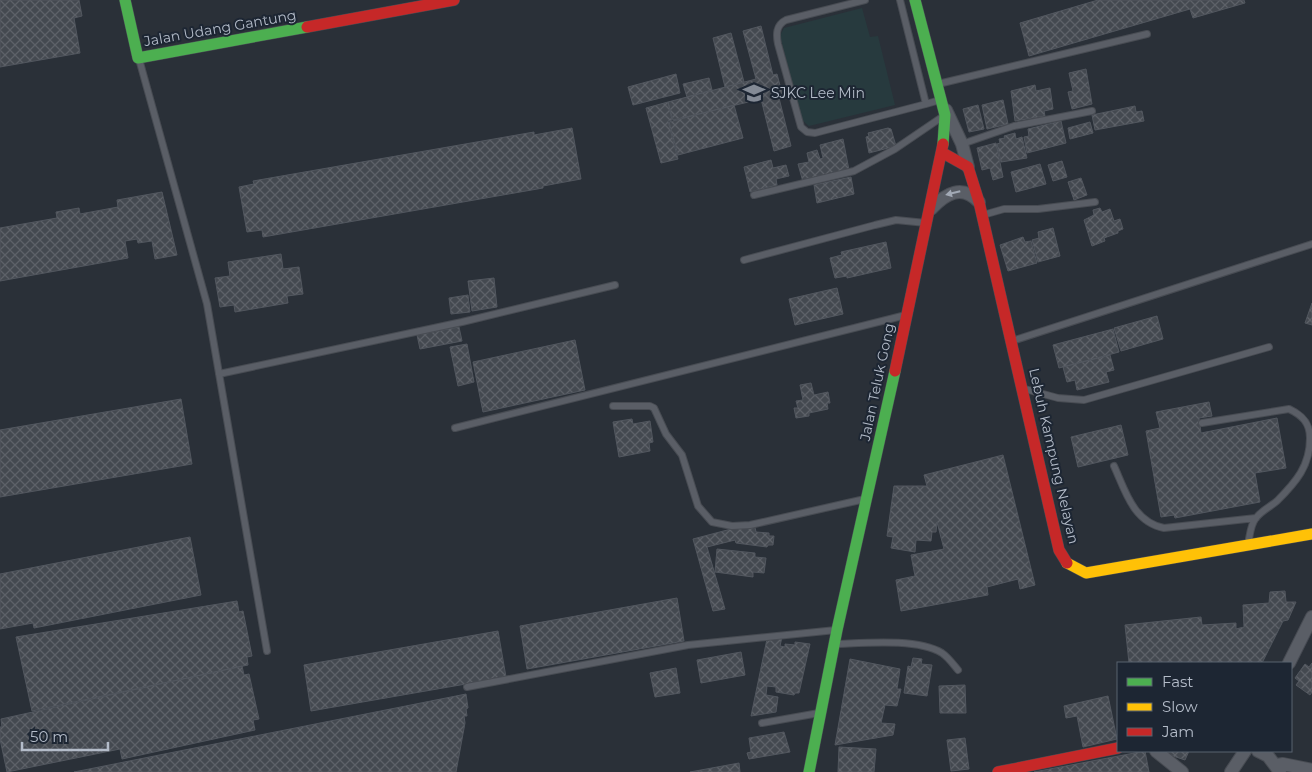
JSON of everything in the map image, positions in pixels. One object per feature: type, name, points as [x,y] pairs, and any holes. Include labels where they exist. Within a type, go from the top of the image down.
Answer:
[{"type":"street","name":"Jalan Udang Gantung","points":[[125,0],[138,58],[454,0]]},
{"type":"street","name":"Jalan Teluk Gong","points":[[809,772],[837,630],[944,153],[943,106],[915,0]]},
{"type":"street","points":[[943,106],[962,144],[968,167]]},
{"type":"street","points":[[944,153],[968,167]]},
{"type":"street","name":"Lebuh Kampung Nelayan","points":[[968,167],[979,202],[1059,550],[1074,569],[1086,573],[1312,534]]},
{"type":"street","points":[[930,210],[946,195],[957,191],[968,193],[979,202]]},
{"type":"street","points":[[1290,662],[1312,617]]},
{"type":"street","points":[[998,772],[1117,748]]},
{"type":"street","points":[[1157,752],[1182,772]]},
{"type":"street","points":[[1231,772],[1244,752]]},
{"type":"street","points":[[1259,752],[1279,769],[1284,764],[1312,770]]},
{"type":"lane","points":[[865,0],[786,20],[779,25],[777,33],[778,44],[800,124],[804,130],[815,133],[926,104],[943,106]]},
{"type":"lane","points":[[900,0],[926,104]]},
{"type":"lane","points":[[938,84],[1147,34]]},
{"type":"lane","points":[[138,58],[201,278],[267,651]]},
{"type":"lane","points":[[754,195],[854,170],[895,150],[943,106]]},
{"type":"lane","points":[[962,144],[1014,126],[1092,112]]},
{"type":"lane","points":[[982,215],[1004,209],[1038,209],[1095,202]]},
{"type":"lane","points":[[744,260],[896,220],[927,223]]},
{"type":"lane","points":[[1011,342],[1312,244]]},
{"type":"lane","points":[[219,374],[462,322],[615,285]]},
{"type":"lane","points":[[455,428],[907,314]]},
{"type":"lane","points":[[1022,388],[1058,398],[1084,400],[1269,347]]},
{"type":"lane","points":[[613,406],[650,406],[654,408],[666,434],[682,455],[698,506],[708,519],[716,524],[750,525],[866,499]]},
{"type":"lane","points":[[1202,423],[1289,409],[1298,413],[1306,421],[1310,431],[1310,451],[1303,471],[1277,500],[1256,518],[1252,524],[1248,546]]},
{"type":"lane","points":[[1114,466],[1133,508],[1140,517],[1157,527],[1164,528],[1256,518]]},
{"type":"lane","points":[[467,687],[688,645],[813,630],[837,630]]},
{"type":"lane","points":[[834,644],[867,643],[927,647],[944,655],[958,670]]},
{"type":"lane","points":[[762,723],[820,713]]},
{"type":"green space","points":[[862,8],[870,37],[878,36],[895,105],[809,126],[802,120],[780,36],[784,28]]},
{"type":"building","points":[[0,0],[79,0],[82,16],[74,18],[80,53],[0,67]]},
{"type":"building","points":[[1098,0],[1244,0],[1245,3],[1193,18],[1190,9],[1029,56],[1020,23]]},
{"type":"building","points":[[761,26],[773,75],[777,74],[782,93],[778,94],[791,146],[774,151],[761,99],[673,120],[668,102],[756,79],[743,31]]},
{"type":"building","points":[[731,33],[744,82],[725,87],[713,38]]},
{"type":"building","points":[[1086,69],[1092,104],[1072,109],[1068,92],[1073,91],[1069,73]]},
{"type":"building","points":[[676,74],[680,93],[633,105],[628,87]]},
{"type":"building","points":[[709,78],[712,90],[687,97],[683,84]]},
{"type":"building","points":[[1035,85],[1036,91],[1050,88],[1053,109],[1044,111],[1045,116],[1015,121],[1011,91]]},
{"type":"building","points":[[1003,100],[1008,124],[987,129],[982,105]]},
{"type":"building","points":[[668,102],[672,120],[668,121],[678,159],[661,163],[646,108]]},
{"type":"building","points":[[734,105],[743,138],[678,155],[669,122]]},
{"type":"building","points":[[978,105],[984,129],[969,132],[963,109]]},
{"type":"building","points":[[1135,106],[1136,112],[1142,111],[1144,121],[1095,130],[1092,115]]},
{"type":"building","points":[[1061,121],[1066,143],[1027,153],[1024,137],[1029,136],[1028,129]]},
{"type":"building","points":[[1090,122],[1093,133],[1070,139],[1068,128]]},
{"type":"building","points":[[572,128],[581,179],[543,186],[543,188],[263,237],[262,230],[247,232],[239,187],[254,184],[253,181],[534,132],[534,135]]},
{"type":"building","points":[[891,129],[896,146],[869,153],[866,137],[869,136],[868,133]]},
{"type":"building","points":[[1015,133],[1016,139],[1022,137],[1027,158],[1001,162],[997,144],[1000,143],[999,139]]},
{"type":"building","points":[[843,139],[849,170],[803,182],[798,164],[809,162],[807,153],[817,150],[820,159],[823,158],[820,145]]},
{"type":"building","points":[[996,143],[1003,177],[993,180],[990,168],[982,170],[977,148]]},
{"type":"building","points":[[771,160],[773,168],[786,165],[789,176],[776,179],[777,185],[750,192],[744,167]]},
{"type":"building","points":[[1062,161],[1067,177],[1053,181],[1048,165]]},
{"type":"building","points":[[1040,164],[1046,184],[1016,192],[1011,172]]},
{"type":"building","points":[[851,177],[854,194],[817,203],[814,185]]},
{"type":"building","points":[[1081,178],[1087,195],[1074,200],[1068,182]]},
{"type":"building","points":[[162,192],[177,255],[155,259],[152,241],[138,243],[137,239],[125,241],[128,258],[0,281],[0,228],[57,218],[56,212],[79,208],[80,214],[118,207],[117,200]]},
{"type":"building","points":[[1100,208],[1102,212],[1110,209],[1114,221],[1120,219],[1123,229],[1104,238],[1105,241],[1092,246],[1084,220],[1094,215],[1093,210]]},
{"type":"building","points":[[1053,228],[1060,256],[1038,262],[1032,240],[1039,238],[1038,232]]},
{"type":"building","points":[[1023,237],[1025,242],[1031,241],[1037,263],[1008,271],[1000,245]]},
{"type":"building","points":[[886,242],[891,268],[847,278],[847,276],[835,278],[830,258],[842,255],[841,252]]},
{"type":"building","points":[[281,254],[283,269],[299,267],[303,294],[287,296],[288,303],[235,312],[234,305],[220,307],[215,278],[230,276],[228,262]]},
{"type":"building","points":[[494,278],[497,307],[472,311],[468,281]]},
{"type":"building","points":[[837,288],[843,314],[795,325],[789,299]]},
{"type":"building","points":[[468,295],[470,312],[451,314],[449,298]]},
{"type":"building","points":[[1312,303],[1312,325],[1305,323]]},
{"type":"building","points":[[1157,316],[1163,339],[1121,351],[1114,328]]},
{"type":"building","points":[[459,327],[462,341],[420,349],[417,335]]},
{"type":"building","points":[[1113,329],[1119,352],[1059,368],[1053,345]]},
{"type":"building","points":[[575,340],[585,390],[483,412],[473,362]]},
{"type":"building","points":[[467,344],[474,382],[458,386],[450,347]]},
{"type":"building","points":[[1110,355],[1114,370],[1106,372],[1109,382],[1077,390],[1075,380],[1067,382],[1063,367]]},
{"type":"building","points":[[811,383],[814,395],[828,392],[830,403],[827,403],[828,409],[809,413],[809,416],[796,418],[794,408],[798,408],[796,401],[803,400],[800,385]]},
{"type":"building","points":[[181,399],[192,464],[0,497],[0,430]]},
{"type":"building","points":[[1209,402],[1212,416],[1199,418],[1201,433],[1277,418],[1286,468],[1255,473],[1260,502],[1175,518],[1174,515],[1161,517],[1146,431],[1160,428],[1156,412]]},
{"type":"building","points":[[632,419],[633,424],[650,421],[653,442],[649,443],[650,451],[619,457],[613,422]]},
{"type":"building","points":[[1121,425],[1128,455],[1078,467],[1071,437]]},
{"type":"building","points":[[1003,455],[1035,585],[1020,589],[1018,579],[987,587],[988,595],[901,611],[896,580],[915,576],[911,555],[944,549],[937,522],[936,532],[932,532],[931,541],[916,540],[915,552],[891,548],[893,537],[887,536],[894,486],[927,486],[924,475]]},
{"type":"building","points":[[754,523],[756,532],[769,533],[769,536],[774,536],[773,545],[768,545],[767,547],[736,543],[735,540],[707,547],[725,609],[713,611],[693,539]]},
{"type":"building","points":[[190,537],[201,595],[34,628],[33,623],[0,629],[0,574]]},
{"type":"building","points":[[717,549],[755,553],[755,557],[766,558],[764,573],[753,572],[753,577],[715,572]]},
{"type":"building","points":[[1285,591],[1286,602],[1296,602],[1288,620],[1283,621],[1262,662],[1129,662],[1125,625],[1201,617],[1202,625],[1236,623],[1236,629],[1244,627],[1243,605],[1269,603],[1270,592]]},
{"type":"building","points":[[677,598],[684,641],[527,669],[520,626]]},
{"type":"building","points":[[237,601],[239,612],[243,611],[252,656],[247,657],[248,665],[32,711],[16,637]]},
{"type":"building","points":[[498,631],[506,677],[311,711],[304,665]]},
{"type":"building","points":[[782,637],[780,646],[785,647],[785,644],[795,645],[795,642],[810,644],[799,693],[794,695],[776,692],[776,687],[767,686],[766,695],[778,697],[776,712],[751,716],[767,639]]},
{"type":"building","points":[[741,652],[745,675],[701,683],[697,660]]},
{"type":"building","points":[[913,658],[922,659],[921,664],[932,665],[927,696],[904,693],[908,666],[911,667]]},
{"type":"building","points":[[850,659],[900,669],[897,689],[901,689],[897,706],[885,705],[881,723],[895,724],[893,735],[835,745]]},
{"type":"building","points":[[1312,663],[1312,692],[1310,695],[1296,685],[1299,681],[1295,678],[1305,664],[1309,667]]},
{"type":"building","points":[[242,666],[244,675],[249,674],[259,719],[253,720],[255,730],[122,759],[120,749],[7,772],[0,739],[1,719]]},
{"type":"building","points":[[676,668],[680,693],[655,697],[650,673]]},
{"type":"building","points":[[965,685],[966,713],[940,713],[939,686]]},
{"type":"building","points":[[466,694],[467,716],[464,716],[465,723],[456,772],[74,772]]},
{"type":"building","points":[[1108,696],[1117,739],[1083,747],[1077,716],[1066,718],[1064,706]]},
{"type":"building","points":[[784,732],[790,752],[749,759],[747,753],[751,752],[749,738]]},
{"type":"building","points":[[965,738],[969,769],[951,771],[947,740]]},
{"type":"building","points":[[839,747],[876,749],[874,772],[838,772]]},
{"type":"building","points":[[1145,752],[1149,772],[1034,772]]},
{"type":"building","points":[[1166,752],[1189,752],[1185,760]]},
{"type":"building","points":[[739,763],[740,772],[690,772]]},
{"type":"traffic: fast","points":[[125,0],[138,58],[307,27]]},
{"type":"traffic: fast","points":[[915,0],[945,115],[943,144]]},
{"type":"traffic: fast","points":[[809,772],[837,630],[895,371]]},
{"type":"traffic: slow","points":[[1067,563],[1086,573],[1312,534]]},
{"type":"traffic: jam","points":[[307,27],[454,0]]},
{"type":"traffic: jam","points":[[895,371],[943,144]]},
{"type":"traffic: jam","points":[[943,153],[968,167],[979,202],[1059,550],[1067,563]]},
{"type":"traffic: jam","points":[[998,772],[1117,748]]},
{"type":"place","name":"SJKC Lee Min","points":[[754,93]]}]
